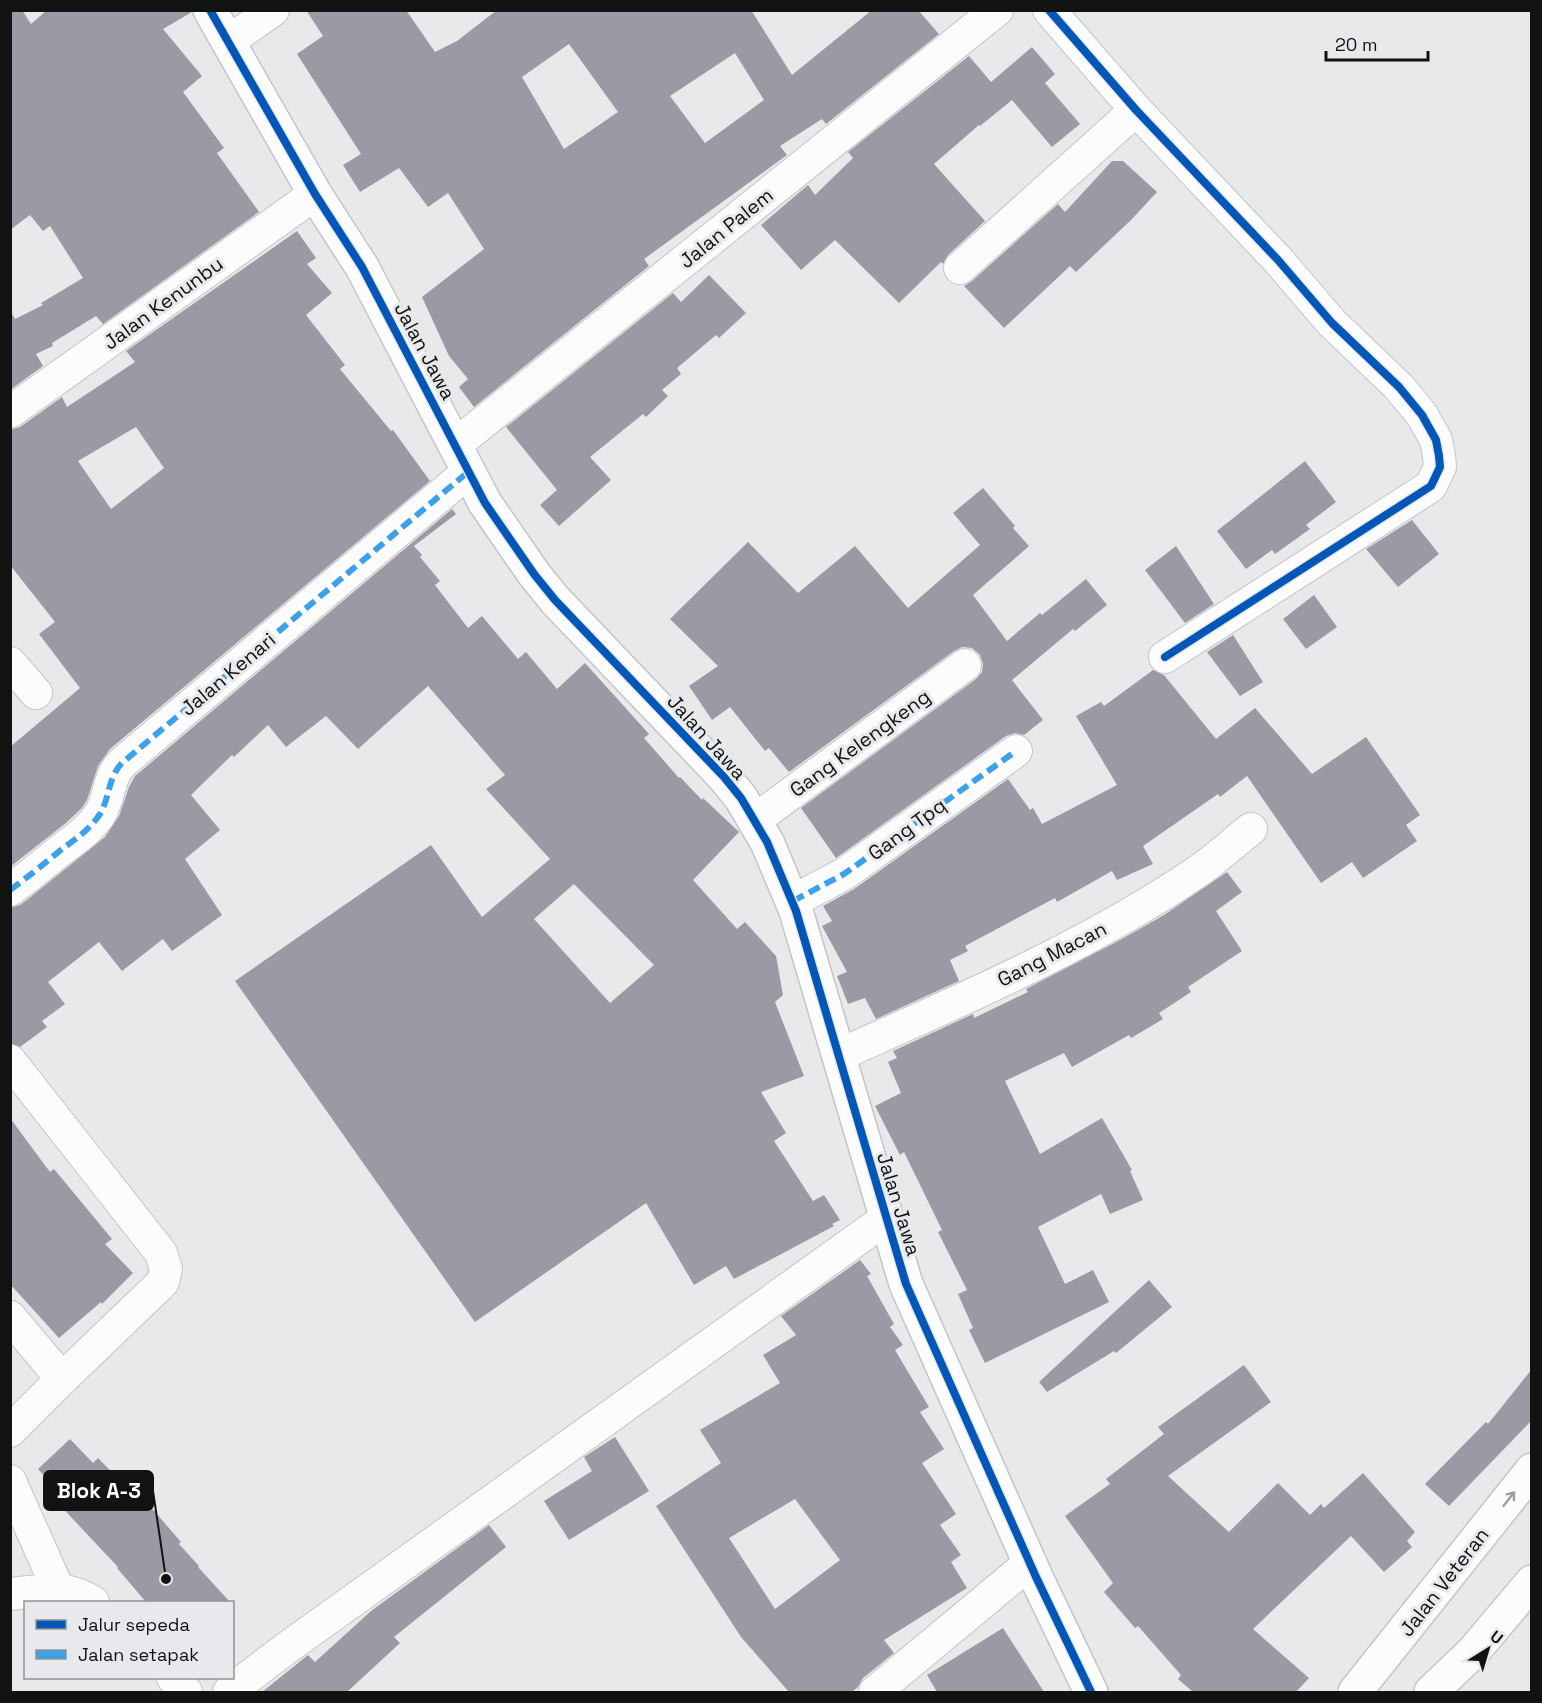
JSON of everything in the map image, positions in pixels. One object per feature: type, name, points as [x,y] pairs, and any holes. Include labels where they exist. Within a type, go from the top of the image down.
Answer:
[{"type":"street","name":"Jalan Jawa","points":[[210,10],[315,194],[362,267],[485,503],[541,583],[724,777],[755,820],[780,868],[793,901],[902,1270],[1030,1563],[1091,1692]]},
{"type":"street","points":[[229,41],[273,10]]},
{"type":"street","points":[[1049,10],[1124,121],[1278,260],[1332,323],[1399,387],[1422,415],[1436,440],[1439,456],[1440,467],[1431,486],[1165,657]]},
{"type":"street","name":"Jalan Palem","points":[[462,459],[994,12]]},
{"type":"street","points":[[960,268],[1124,121]]},
{"type":"street","name":"Jalan Kenunbu","points":[[10,412],[315,194]]},
{"type":"street","name":"Jalan Kenari","points":[[10,890],[90,827],[101,813],[112,778],[122,763],[462,459]]},
{"type":"street","points":[[10,663],[36,693]]},
{"type":"street","name":"Gang Kelengkeng","points":[[755,820],[965,665]]},
{"type":"street","name":"Gang Tpq","points":[[793,901],[844,874],[1016,751]]},
{"type":"street","name":"Gang Macan","points":[[839,1055],[998,983],[1122,918],[1198,871],[1251,829]]},
{"type":"street","points":[[10,1061],[161,1254],[166,1269],[163,1282],[10,1431]]},
{"type":"street","points":[[229,1692],[284,1650],[887,1218]]},
{"type":"street","points":[[10,1317],[62,1379]]},
{"type":"street","name":"Jalan Veteran","points":[[1355,1692],[1532,1470]]},
{"type":"street","points":[[10,1481],[58,1589]]},
{"type":"street","points":[[875,1692],[1030,1563]]},
{"type":"street","points":[[1431,1692],[1473,1652],[1532,1582]]},
{"type":"street","points":[[10,1594],[58,1589],[91,1601]]},
{"type":"street","points":[[176,1679],[186,1692]]},
{"type":"building","points":[[10,10],[22,10],[31,24],[47,10],[191,10],[192,12],[163,29],[202,76],[183,92],[224,148],[217,153],[259,212],[103,324],[96,316],[52,343],[53,346],[36,354],[43,366],[10,390],[10,311],[15,319],[43,305],[41,303],[83,278],[50,226],[43,231],[30,215],[10,230]]},
{"type":"building","points":[[306,10],[406,10],[435,52],[457,41],[497,10],[751,10],[792,75],[872,10],[918,10],[939,34],[826,124],[822,119],[780,146],[787,155],[644,259],[649,266],[474,407],[459,387],[468,379],[449,356],[422,297],[484,249],[448,193],[428,207],[399,168],[360,192],[343,165],[361,154],[297,54],[323,36]],"holes":[[[569,44],[618,112],[564,149],[522,77]],[[735,53],[764,100],[705,143],[670,96]]]},
{"type":"building","points":[[1032,47],[1055,74],[1045,83],[1080,124],[1052,147],[1012,100],[934,164],[985,221],[948,255],[943,264],[941,262],[899,303],[835,240],[801,270],[761,225],[808,185],[815,195],[853,158],[848,152],[969,56],[991,82]]},
{"type":"building","points":[[1112,161],[1123,161],[1157,192],[1076,272],[1070,266],[1004,328],[964,286],[1058,204],[1065,212]]},
{"type":"building","points":[[297,231],[316,258],[307,264],[332,293],[306,315],[345,365],[340,369],[391,431],[393,430],[430,481],[110,749],[98,766],[87,800],[82,808],[10,867],[10,747],[80,688],[39,634],[55,622],[10,565],[10,430],[20,427],[62,397],[67,407],[135,362],[126,351]],"holes":[[[136,427],[164,468],[111,509],[78,461]]]},
{"type":"building","points":[[709,275],[746,313],[719,338],[716,335],[677,368],[681,374],[662,390],[668,396],[646,417],[643,414],[590,457],[611,480],[559,526],[540,505],[557,490],[506,427],[673,293],[681,302]]},
{"type":"building","points":[[1305,461],[1336,502],[1306,525],[1310,529],[1275,554],[1272,550],[1246,569],[1217,531]]},
{"type":"building","points":[[983,488],[1029,546],[973,595],[1007,641],[1086,579],[1107,605],[1075,631],[1073,629],[1012,680],[1043,720],[1024,735],[1015,733],[1006,736],[836,858],[801,808],[976,679],[982,672],[983,664],[980,655],[972,648],[962,647],[954,651],[789,772],[769,748],[765,751],[730,707],[712,720],[689,686],[718,666],[670,619],[748,542],[798,593],[855,546],[908,608],[980,545],[953,513]]},
{"type":"building","points":[[452,509],[456,514],[414,546],[440,581],[435,585],[468,628],[482,616],[518,659],[526,652],[557,689],[585,663],[649,734],[644,738],[679,778],[739,832],[693,880],[737,929],[745,922],[776,956],[783,995],[775,1002],[804,1076],[761,1092],[786,1133],[774,1141],[813,1201],[824,1195],[840,1220],[832,1224],[834,1226],[734,1279],[726,1266],[694,1285],[646,1203],[475,1322],[235,981],[431,845],[482,917],[550,859],[486,789],[505,775],[428,686],[358,749],[326,716],[286,747],[268,725],[234,757],[232,755],[191,795],[220,830],[185,859],[222,915],[172,951],[163,939],[122,971],[99,942],[48,982],[65,1004],[42,1021],[47,1027],[20,1047],[10,1043],[10,908],[20,905],[105,837],[119,816],[135,776]],"holes":[[[574,884],[654,965],[610,1003],[534,919]]]},
{"type":"building","points":[[1412,520],[1439,554],[1398,587],[1366,549]]},
{"type":"building","points":[[1176,546],[1214,604],[1185,623],[1145,570]]},
{"type":"building","points":[[1314,595],[1337,627],[1306,649],[1283,619]]},
{"type":"building","points":[[1233,635],[1263,682],[1240,696],[1207,652]]},
{"type":"building","points":[[1153,670],[1164,675],[1216,739],[1255,708],[1312,774],[1366,737],[1420,815],[1406,825],[1417,841],[1363,878],[1352,862],[1321,883],[1247,776],[1220,797],[1218,794],[1143,846],[1153,864],[1117,880],[1112,871],[1057,902],[1055,898],[965,946],[968,951],[950,960],[959,981],[876,1019],[865,998],[848,1004],[837,976],[847,972],[822,926],[832,921],[823,906],[854,889],[1008,779],[1030,810],[1033,808],[1042,824],[1117,785],[1076,716],[1101,702],[1104,706]]},
{"type":"building","points":[[1227,872],[1242,892],[1216,911],[1242,951],[1188,987],[1191,992],[1159,1013],[1163,1019],[1131,1038],[1129,1035],[1072,1067],[1064,1053],[1005,1081],[1040,1154],[1102,1118],[1132,1170],[1130,1171],[1143,1200],[1110,1214],[1101,1194],[1038,1227],[1065,1284],[1093,1270],[1109,1302],[985,1363],[969,1330],[973,1328],[958,1294],[967,1290],[938,1232],[942,1230],[904,1152],[900,1155],[875,1106],[901,1093],[888,1062],[897,1058],[893,1051],[973,1014],[974,1018],[1028,992],[1026,989],[1164,915]]},
{"type":"building","points":[[10,1118],[50,1172],[54,1169],[112,1239],[105,1244],[133,1273],[102,1304],[101,1302],[59,1338],[10,1284]]},
{"type":"building","points":[[860,1260],[871,1274],[867,1276],[894,1324],[890,1327],[903,1345],[895,1350],[929,1407],[920,1412],[944,1449],[922,1463],[956,1514],[940,1525],[961,1555],[951,1562],[967,1588],[884,1640],[894,1653],[863,1678],[852,1692],[789,1692],[741,1637],[656,1506],[721,1463],[700,1430],[780,1383],[763,1355],[796,1335],[781,1316]],"holes":[[[795,1499],[840,1560],[775,1609],[729,1538]]]},
{"type":"building","points":[[1149,1280],[1172,1307],[1116,1353],[1114,1351],[1047,1392],[1039,1382]]},
{"type":"building","points":[[1244,1365],[1271,1402],[1168,1476],[1229,1532],[1278,1483],[1310,1515],[1321,1504],[1324,1508],[1363,1473],[1415,1532],[1407,1541],[1412,1547],[1384,1572],[1351,1536],[1253,1629],[1309,1678],[1296,1692],[1193,1692],[1178,1679],[1181,1675],[1138,1626],[1135,1628],[1104,1592],[1113,1583],[1065,1516],[1110,1484],[1106,1479],[1164,1434],[1158,1427]]},
{"type":"building","points":[[1532,1369],[1532,1420],[1449,1506],[1425,1484],[1486,1422],[1488,1424]]},
{"type":"building","points":[[615,1437],[649,1491],[569,1540],[544,1501],[592,1471],[584,1457]]},
{"type":"building","points":[[70,1439],[93,1463],[98,1458],[141,1502],[144,1499],[181,1542],[179,1544],[198,1567],[229,1601],[145,1601],[118,1567],[55,1500],[61,1494],[38,1469]]},
{"type":"building","points":[[489,1525],[506,1547],[394,1637],[400,1643],[347,1692],[262,1692],[308,1655],[315,1662],[371,1611]]},
{"type":"building","points":[[1003,1628],[1044,1692],[937,1692],[927,1675]]},
{"type":"marked path","points":[[10,890],[92,824],[103,808],[114,774],[122,763],[468,472]]},
{"type":"marked path","points":[[793,901],[844,874],[1016,751]]},
{"type":"cycle path","points":[[210,10],[315,194],[362,267],[485,503],[534,574],[555,600],[724,777],[741,798],[767,842],[796,911],[906,1284],[1036,1577],[1091,1692]]},
{"type":"cycle path","points":[[1049,10],[1136,110],[1278,260],[1332,323],[1399,387],[1422,415],[1436,440],[1439,456],[1440,467],[1431,486],[1165,657]]},
{"type":"place","name":"Blok A-3","points":[[166,1579]]}]
